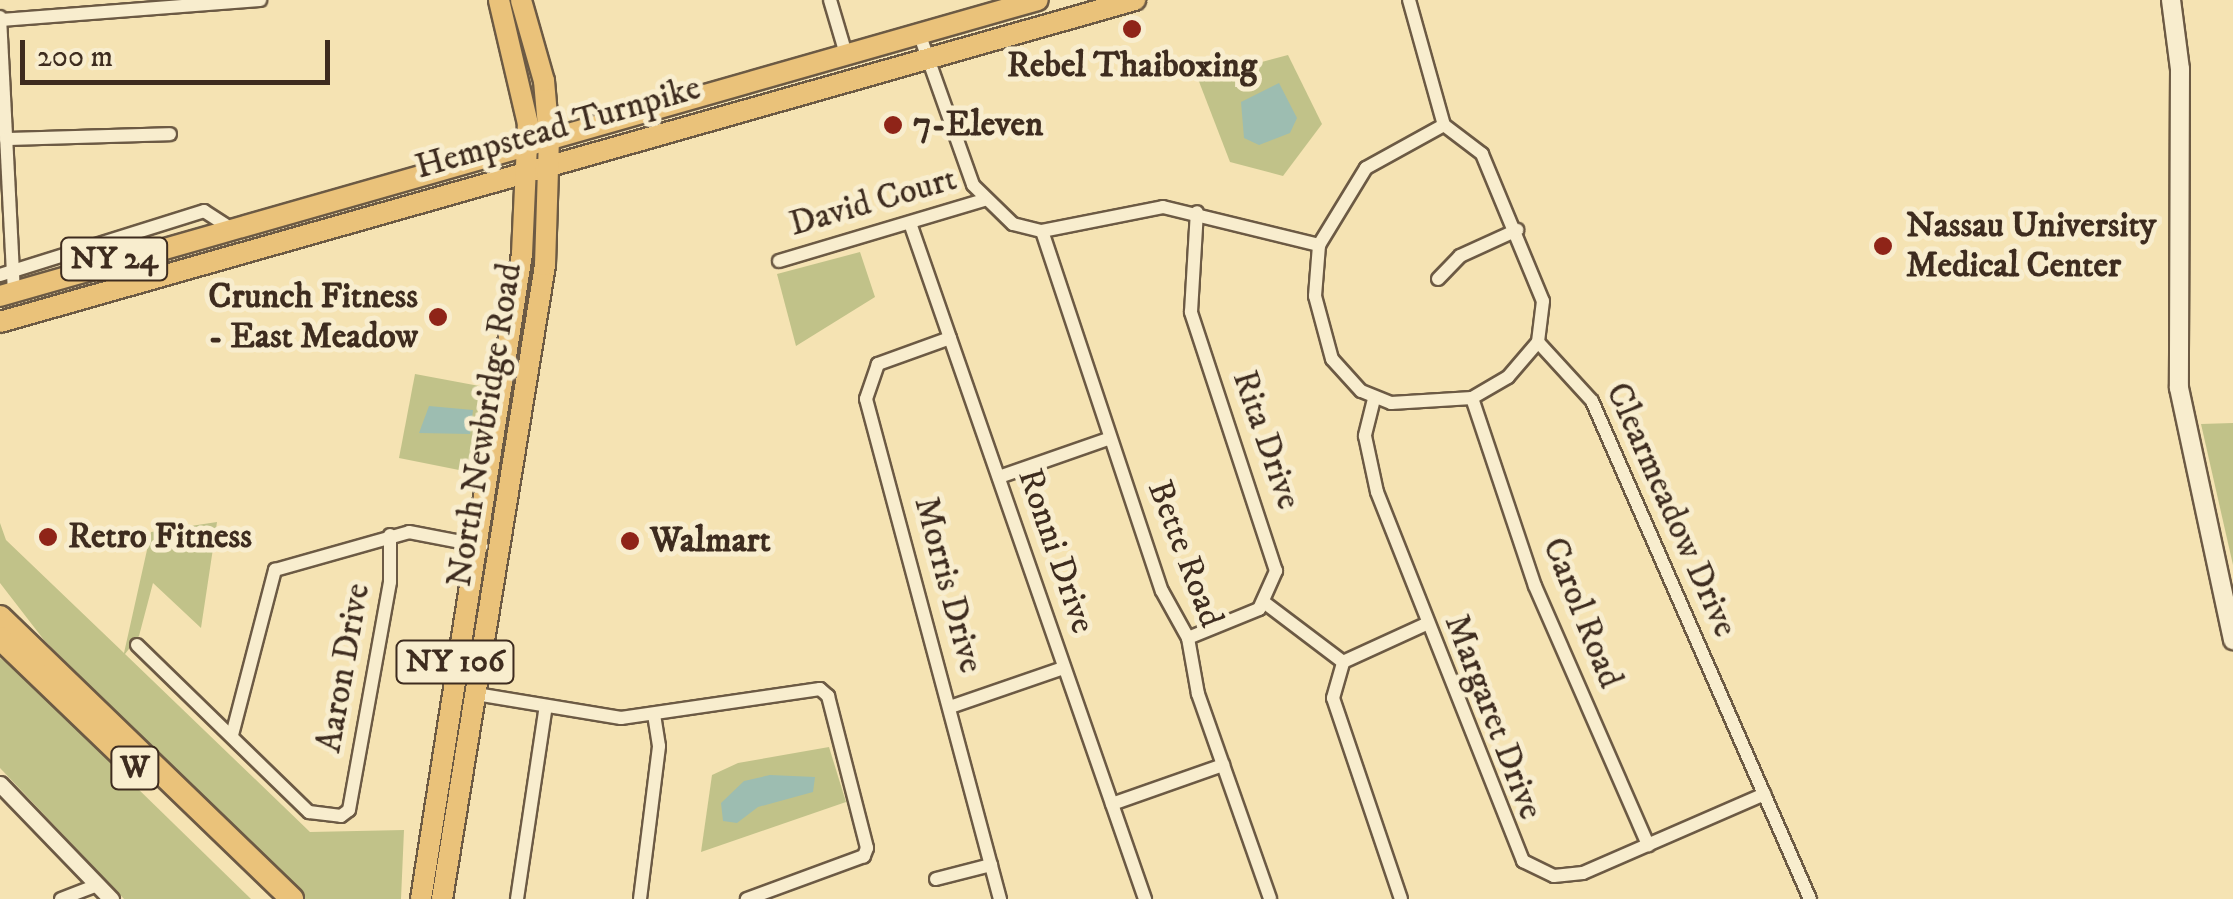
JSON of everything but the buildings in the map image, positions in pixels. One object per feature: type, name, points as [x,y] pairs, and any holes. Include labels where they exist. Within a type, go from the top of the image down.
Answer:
[{"type":"highway","points":[[0,596],[34,661]]},
{"type":"highway","name":"W","points":[[0,617],[34,661],[270,899]]},
{"type":"highway","name":"W","points":[[0,638],[34,661],[292,899]]},
{"type":"highway","points":[[0,652],[34,661]]},
{"type":"main road","name":"NY 106","points":[[499,0],[524,94],[528,172]]},
{"type":"main road","name":"NY 106","points":[[521,0],[544,81],[549,138]]},
{"type":"main road","name":"Hempstead Turnpike","points":[[7,283],[230,227],[1038,0]]},
{"type":"main road","name":"Hempstead Turnpike","points":[[0,322],[1135,0]]},
{"type":"main road","points":[[2172,0],[2180,68],[2179,388],[2233,640]]},
{"type":"main road","name":"North Newbridge Road","points":[[442,899],[520,425],[551,165],[549,138]]},
{"type":"main road","name":"North Newbridge Road","points":[[421,899],[499,419],[528,172]]},
{"type":"main road","points":[[36,310],[37,294],[128,254]]},
{"type":"main road","points":[[499,419],[520,425]]},
{"type":"street","points":[[230,227],[204,211],[7,283],[0,18],[260,0]]},
{"type":"street","points":[[830,0],[846,54]]},
{"type":"street","points":[[1409,0],[1444,125],[1482,154],[1541,290],[1538,342],[1518,370],[1472,398],[1374,399],[1338,368],[1321,332],[1319,246],[1341,197],[1366,168],[1444,125]]},
{"type":"street","points":[[919,33],[984,200],[1014,224],[1042,231],[1129,210],[1197,212],[1319,246]]},
{"type":"street","points":[[6,139],[170,134]]},
{"type":"street","name":"David Court","points":[[778,261],[984,200]]},
{"type":"street","name":"Rita Drive","points":[[1197,212],[1191,312],[1272,548],[1276,571],[1266,602]]},
{"type":"street","name":"Ronni Drive","points":[[910,223],[1145,899]]},
{"type":"street","points":[[1438,279],[1460,256],[1517,230]]},
{"type":"street","name":"Bette Road","points":[[1042,231],[1108,439],[1188,638],[1223,765],[1270,899]]},
{"type":"street","name":"Morris Drive","points":[[950,338],[884,360],[866,392],[1000,899]]},
{"type":"street","name":"Clearmeadow Drive","points":[[1538,342],[1592,401],[1810,899]]},
{"type":"street","name":"Carol Road","points":[[1472,398],[1550,622],[1648,845]]},
{"type":"street","name":"Margaret Drive","points":[[1374,399],[1366,458],[1424,625],[1523,861],[1566,876],[1765,794]]},
{"type":"street","points":[[999,476],[1108,439]]},
{"type":"street","points":[[136,645],[232,735],[275,570],[410,532],[499,549]]},
{"type":"street","name":"Aaron Drive","points":[[232,735],[309,812],[328,818],[349,810],[390,582],[390,536]]},
{"type":"street","points":[[1188,638],[1266,602],[1343,662]]},
{"type":"street","points":[[1343,662],[1424,625]]},
{"type":"street","points":[[1343,662],[1337,719],[1400,899]]},
{"type":"street","points":[[950,706],[1063,668]]},
{"type":"street","points":[[476,694],[546,706],[654,716],[804,686],[828,696],[864,856],[748,899]]},
{"type":"street","points":[[516,899],[546,706]]},
{"type":"street","points":[[640,899],[660,746],[654,716]]},
{"type":"street","points":[[1112,804],[1223,765]]},
{"type":"street","points":[[0,784],[111,899]]},
{"type":"street","points":[[936,879],[991,865]]},
{"type":"street","points":[[61,899],[98,886]]},
{"type":"green space","points":[[1288,55],[1322,124],[1283,176],[1230,162],[1198,79]]},
{"type":"green space","points":[[860,252],[875,297],[796,346],[777,274]]},
{"type":"green space","points":[[415,374],[490,388],[474,473],[399,458]]},
{"type":"green space","points":[[2233,423],[2233,565],[2201,424]]},
{"type":"green space","points":[[217,522],[201,628],[153,583],[139,636],[125,654],[310,832],[404,830],[401,899],[304,899],[44,640],[0,583],[0,523],[6,540],[124,653],[151,532]]},
{"type":"green space","points":[[0,658],[251,899],[124,899],[0,768]]},
{"type":"green space","points":[[829,747],[846,802],[701,852],[712,775],[738,763]]},
{"type":"shaded area","points":[[1279,83],[1297,118],[1290,133],[1259,145],[1244,138],[1241,102]]},
{"type":"shaded area","points":[[429,406],[473,410],[470,434],[419,433]]},
{"type":"shaded area","points":[[770,775],[815,777],[813,792],[758,807],[737,823],[723,821],[721,803],[744,781]]},
{"type":"place","name":"Rebel Thaiboxing","points":[[1132,29]]},
{"type":"place","name":"7-Eleven","points":[[893,125]]},
{"type":"place","name":"Nassau University Medical Center","points":[[1883,246]]},
{"type":"place","name":"Crunch Fitness - East Meadow","points":[[438,317]]},
{"type":"place","name":"Retro Fitness","points":[[48,537]]},
{"type":"place","name":"Walmart","points":[[630,541]]}]
